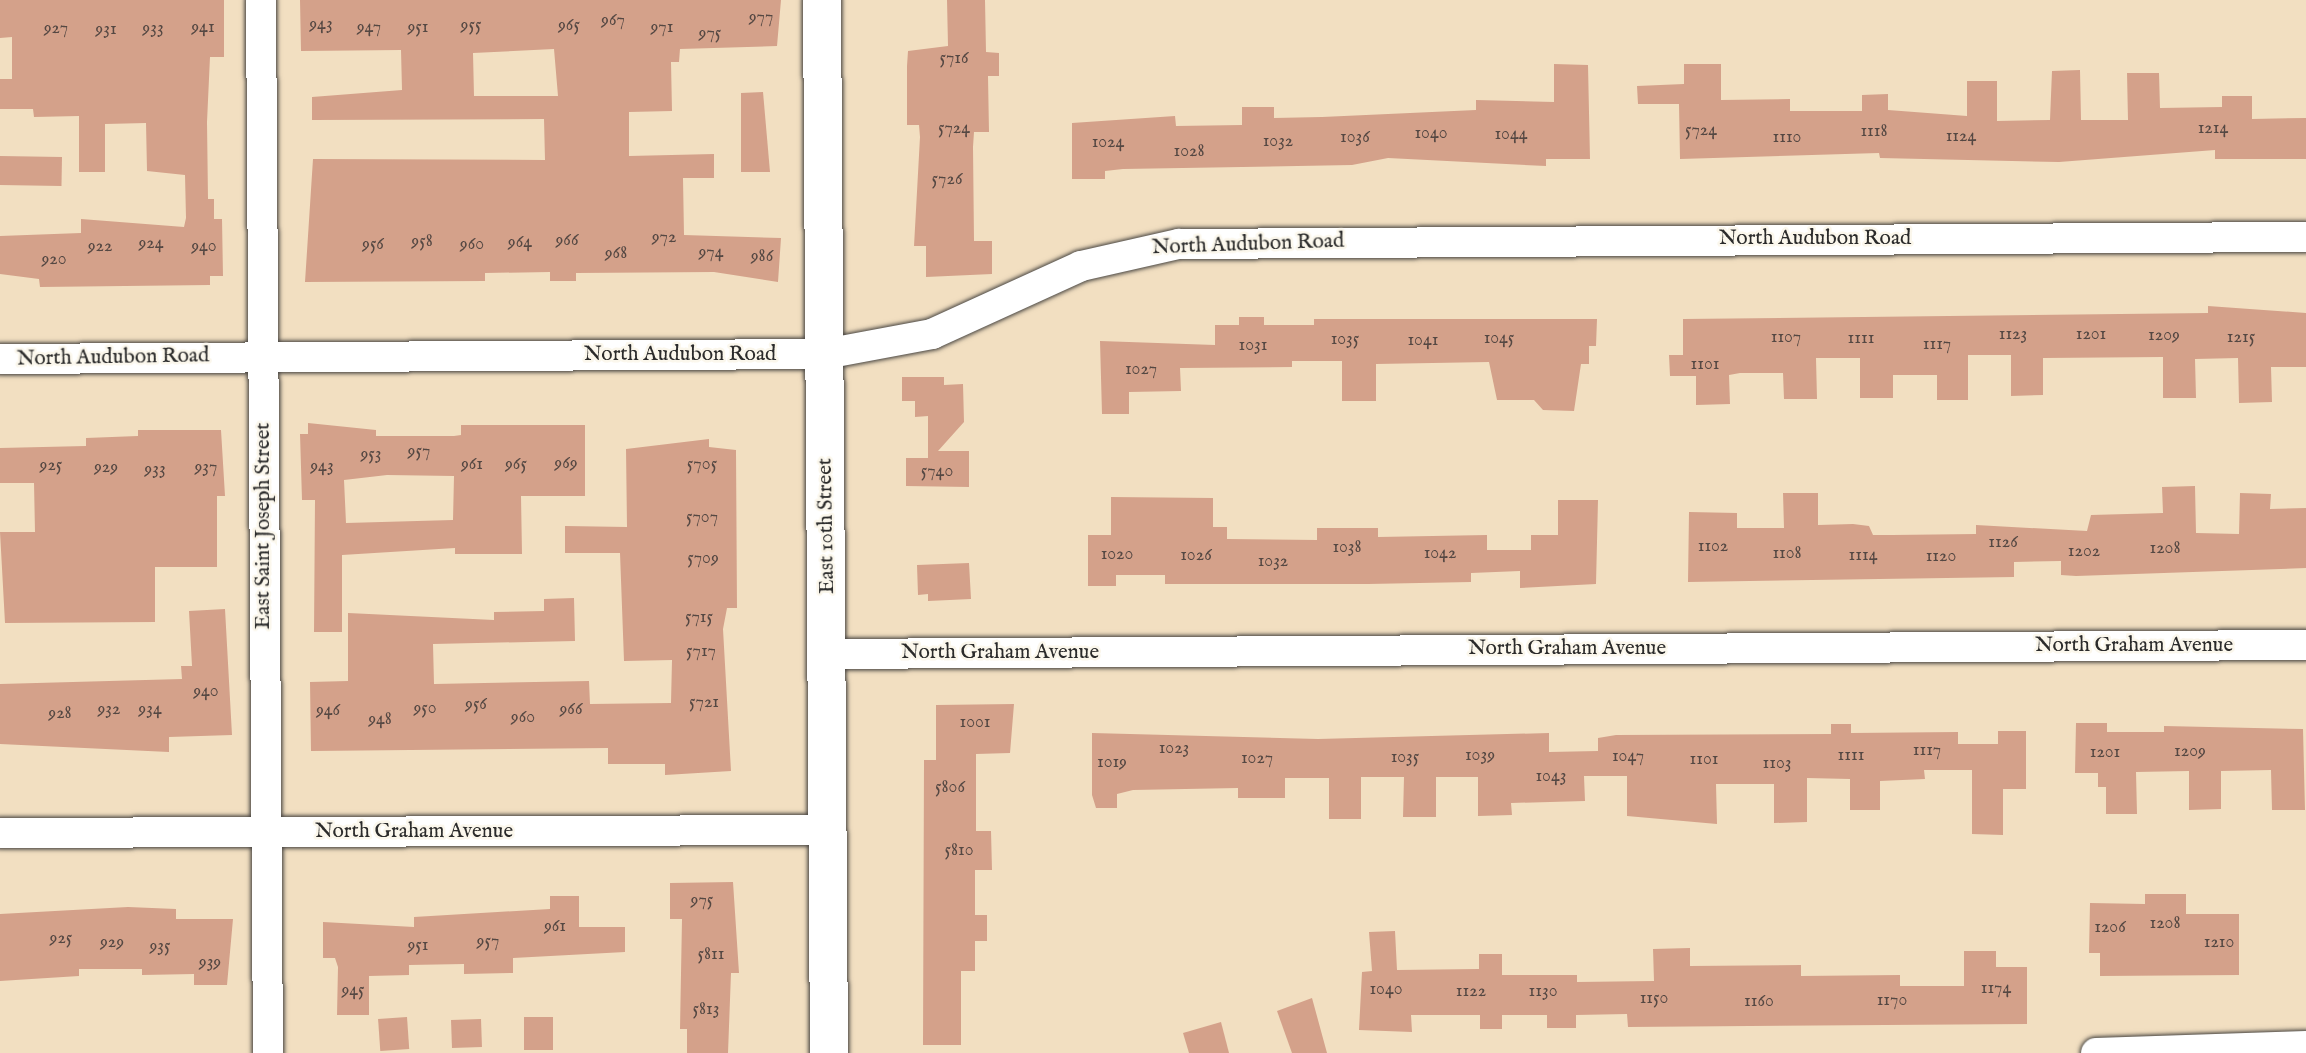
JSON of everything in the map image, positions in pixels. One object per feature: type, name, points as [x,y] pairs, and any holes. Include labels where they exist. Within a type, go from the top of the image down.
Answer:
[{"type":"main road","name":"East 10th Street","points":[[822,0],[830,1053]]},
{"type":"street","name":"East Saint Joseph Street","points":[[261,0],[268,1053]]},
{"type":"street","name":"North Audubon Road","points":[[0,359],[825,354],[932,334],[1081,266],[1179,244],[2306,237]]},
{"type":"street","name":"North Graham Avenue","points":[[828,654],[2306,645]]},
{"type":"street","name":"North Graham Avenue","points":[[0,833],[828,830]]},
{"type":"street","points":[[2096,1053],[2306,1046]]},
{"type":"building","points":[[0,0],[224,0],[224,57],[210,57],[207,122],[208,199],[214,199],[214,219],[222,219],[223,276],[210,276],[210,285],[40,287],[39,279],[0,274],[0,236],[81,233],[81,219],[184,227],[186,218],[185,175],[147,171],[146,123],[105,124],[105,172],[79,172],[79,116],[34,117],[33,109],[0,109],[0,79],[12,79],[12,37],[0,38]]},
{"type":"building","points":[[300,0],[781,0],[777,46],[680,49],[679,62],[671,62],[672,111],[629,112],[629,156],[714,154],[714,178],[683,178],[684,235],[781,238],[778,282],[714,272],[576,273],[576,281],[550,281],[550,272],[485,273],[485,281],[305,282],[313,159],[545,160],[544,119],[312,120],[312,97],[402,90],[401,50],[301,51]],"holes":[[[554,49],[558,96],[474,96],[473,53]]]},
{"type":"building","points":[[947,0],[985,0],[986,52],[999,53],[999,76],[988,76],[989,132],[974,132],[973,147],[974,241],[992,241],[992,274],[926,277],[926,246],[914,246],[920,137],[919,125],[907,125],[908,51],[948,46]]},
{"type":"building","points":[[1554,64],[1588,65],[1590,159],[1546,159],[1546,166],[1388,158],[1352,165],[1123,169],[1105,171],[1105,179],[1072,179],[1072,123],[1175,116],[1176,126],[1242,125],[1242,107],[1274,107],[1274,118],[1476,110],[1476,100],[1554,102]]},
{"type":"building","points":[[1684,64],[1721,64],[1721,100],[1790,99],[1790,111],[1862,111],[1862,95],[1888,94],[1888,110],[1967,116],[1967,81],[1997,81],[1997,121],[2050,120],[2052,71],[2080,70],[2081,120],[2128,120],[2127,73],[2159,73],[2160,108],[2222,107],[2222,96],[2252,96],[2252,119],[2306,118],[2306,159],[2215,159],[2215,150],[2059,162],[1880,158],[1879,153],[1680,159],[1679,104],[1638,104],[1637,86],[1684,84]]},
{"type":"building","points":[[763,92],[770,172],[741,172],[741,93]]},
{"type":"building","points":[[0,156],[62,157],[61,186],[0,185]]},
{"type":"building","points":[[2208,306],[2306,313],[2306,367],[2271,367],[2272,402],[2239,403],[2238,358],[2195,359],[2196,398],[2163,398],[2163,357],[2043,358],[2043,395],[2011,396],[2011,355],[1968,355],[1968,400],[1937,400],[1937,375],[1893,375],[1893,398],[1860,398],[1860,358],[1816,358],[1817,399],[1784,399],[1783,373],[1740,373],[1729,375],[1730,404],[1696,405],[1696,376],[1670,376],[1669,355],[1683,355],[1683,319],[2208,313]]},
{"type":"building","points":[[1239,317],[1264,317],[1264,325],[1314,325],[1314,319],[1597,319],[1596,346],[1589,346],[1589,364],[1581,364],[1574,411],[1543,410],[1534,400],[1497,400],[1489,362],[1376,364],[1376,401],[1342,401],[1342,361],[1292,361],[1292,367],[1180,368],[1181,391],[1129,392],[1129,414],[1102,414],[1100,341],[1215,345],[1215,325],[1239,325]]},
{"type":"building","points":[[902,377],[944,377],[944,385],[963,384],[964,422],[938,451],[969,451],[969,487],[906,486],[906,458],[928,458],[928,416],[915,417],[915,401],[902,401]]},
{"type":"building","points":[[308,423],[376,430],[376,436],[454,436],[461,435],[461,425],[585,425],[585,496],[521,496],[522,554],[455,554],[455,548],[342,555],[342,632],[314,632],[315,500],[302,500],[300,434],[308,434]],"holes":[[[387,475],[454,476],[453,520],[346,523],[344,480]]]},
{"type":"building","points":[[138,430],[221,430],[225,496],[217,496],[217,567],[155,567],[155,622],[5,623],[0,532],[35,532],[34,483],[0,483],[0,448],[86,446],[86,438],[138,436]]},
{"type":"building","points":[[709,439],[709,447],[736,450],[737,608],[727,608],[723,629],[731,771],[665,775],[665,764],[608,764],[608,748],[311,751],[310,682],[348,681],[348,613],[494,620],[494,612],[544,611],[544,599],[574,598],[575,641],[433,644],[434,684],[589,681],[590,704],[671,703],[672,660],[624,661],[620,553],[565,553],[565,526],[627,527],[626,449]]},
{"type":"building","points":[[2195,486],[2196,533],[2239,534],[2240,493],[2271,494],[2270,509],[2306,508],[2306,568],[2076,576],[2061,575],[2061,561],[2014,562],[2014,577],[1688,582],[1689,512],[1737,513],[1737,528],[1784,528],[1783,493],[1818,493],[1818,525],[1869,526],[1873,535],[1976,534],[1976,525],[2087,531],[2091,515],[2163,513],[2162,487]]},
{"type":"building","points":[[1111,497],[1213,498],[1213,527],[1227,527],[1227,539],[1317,540],[1317,528],[1378,528],[1378,537],[1487,535],[1487,550],[1531,550],[1531,535],[1558,535],[1558,500],[1598,500],[1596,584],[1520,588],[1520,571],[1471,573],[1471,582],[1368,584],[1165,584],[1165,575],[1116,575],[1116,586],[1088,586],[1088,535],[1111,535]]},
{"type":"building","points":[[969,563],[971,599],[928,601],[928,594],[918,595],[917,565]]},
{"type":"building","points":[[225,609],[232,735],[169,737],[169,752],[0,744],[0,684],[182,679],[181,666],[192,666],[189,611]]},
{"type":"building","points":[[1014,704],[1010,753],[976,754],[976,831],[991,831],[992,870],[975,870],[975,915],[987,915],[987,941],[975,941],[975,971],[961,971],[961,1045],[923,1045],[924,760],[936,760],[936,705]]},
{"type":"building","points":[[2076,723],[2107,723],[2107,732],[2164,732],[2164,726],[2303,729],[2305,810],[2272,810],[2271,770],[2221,771],[2221,809],[2189,810],[2189,771],[2136,772],[2137,814],[2106,814],[2106,787],[2098,787],[2098,773],[2075,773]]},
{"type":"building","points":[[1831,724],[1851,724],[1851,733],[1958,732],[1958,744],[1998,744],[1998,731],[2026,731],[2026,789],[2003,789],[2003,835],[1972,834],[1972,770],[1924,770],[1925,779],[1880,781],[1880,810],[1850,810],[1850,779],[1807,778],[1807,822],[1774,823],[1774,784],[1716,784],[1717,824],[1627,816],[1627,776],[1584,776],[1585,801],[1511,803],[1512,815],[1478,816],[1478,777],[1436,777],[1436,817],[1403,817],[1404,777],[1361,777],[1361,819],[1329,819],[1329,778],[1285,778],[1285,798],[1238,798],[1238,788],[1133,790],[1117,794],[1117,808],[1096,808],[1092,795],[1092,733],[1318,739],[1549,733],[1549,752],[1598,751],[1598,738],[1616,735],[1831,734]]},
{"type":"building","points":[[733,882],[739,973],[731,973],[728,1053],[687,1053],[687,1029],[680,1029],[682,919],[670,919],[670,883]]},
{"type":"building","points":[[2145,894],[2186,894],[2186,914],[2239,914],[2239,975],[2100,976],[2100,953],[2089,953],[2090,903],[2145,904]]},
{"type":"building","points":[[550,896],[579,896],[579,927],[625,927],[625,952],[513,958],[513,973],[464,974],[464,964],[409,965],[409,975],[369,976],[369,1015],[337,1015],[338,967],[335,958],[323,958],[323,922],[414,927],[414,917],[550,909]]},
{"type":"building","points":[[128,907],[176,909],[176,919],[233,919],[227,985],[194,985],[194,974],[142,975],[142,969],[79,969],[79,976],[0,981],[0,914]]},
{"type":"building","points":[[1395,931],[1397,970],[1479,969],[1479,954],[1502,954],[1502,975],[1577,975],[1577,982],[1654,981],[1653,949],[1690,948],[1690,966],[1801,965],[1801,976],[1900,975],[1900,986],[1964,986],[1964,951],[1996,951],[1996,967],[2027,967],[2027,1024],[1628,1027],[1627,1014],[1576,1015],[1576,1028],[1547,1028],[1547,1015],[1502,1015],[1502,1029],[1480,1029],[1480,1015],[1411,1015],[1412,1032],[1359,1030],[1362,972],[1372,971],[1369,932]]},
{"type":"building","points":[[1312,998],[1327,1053],[1292,1053],[1277,1011]]},
{"type":"building","points":[[407,1017],[409,1049],[380,1051],[378,1019]]},
{"type":"building","points":[[524,1017],[553,1017],[553,1050],[524,1050]]},
{"type":"building","points":[[481,1019],[482,1047],[452,1048],[451,1020]]},
{"type":"building","points":[[1221,1022],[1229,1053],[1189,1053],[1183,1033]]}]
